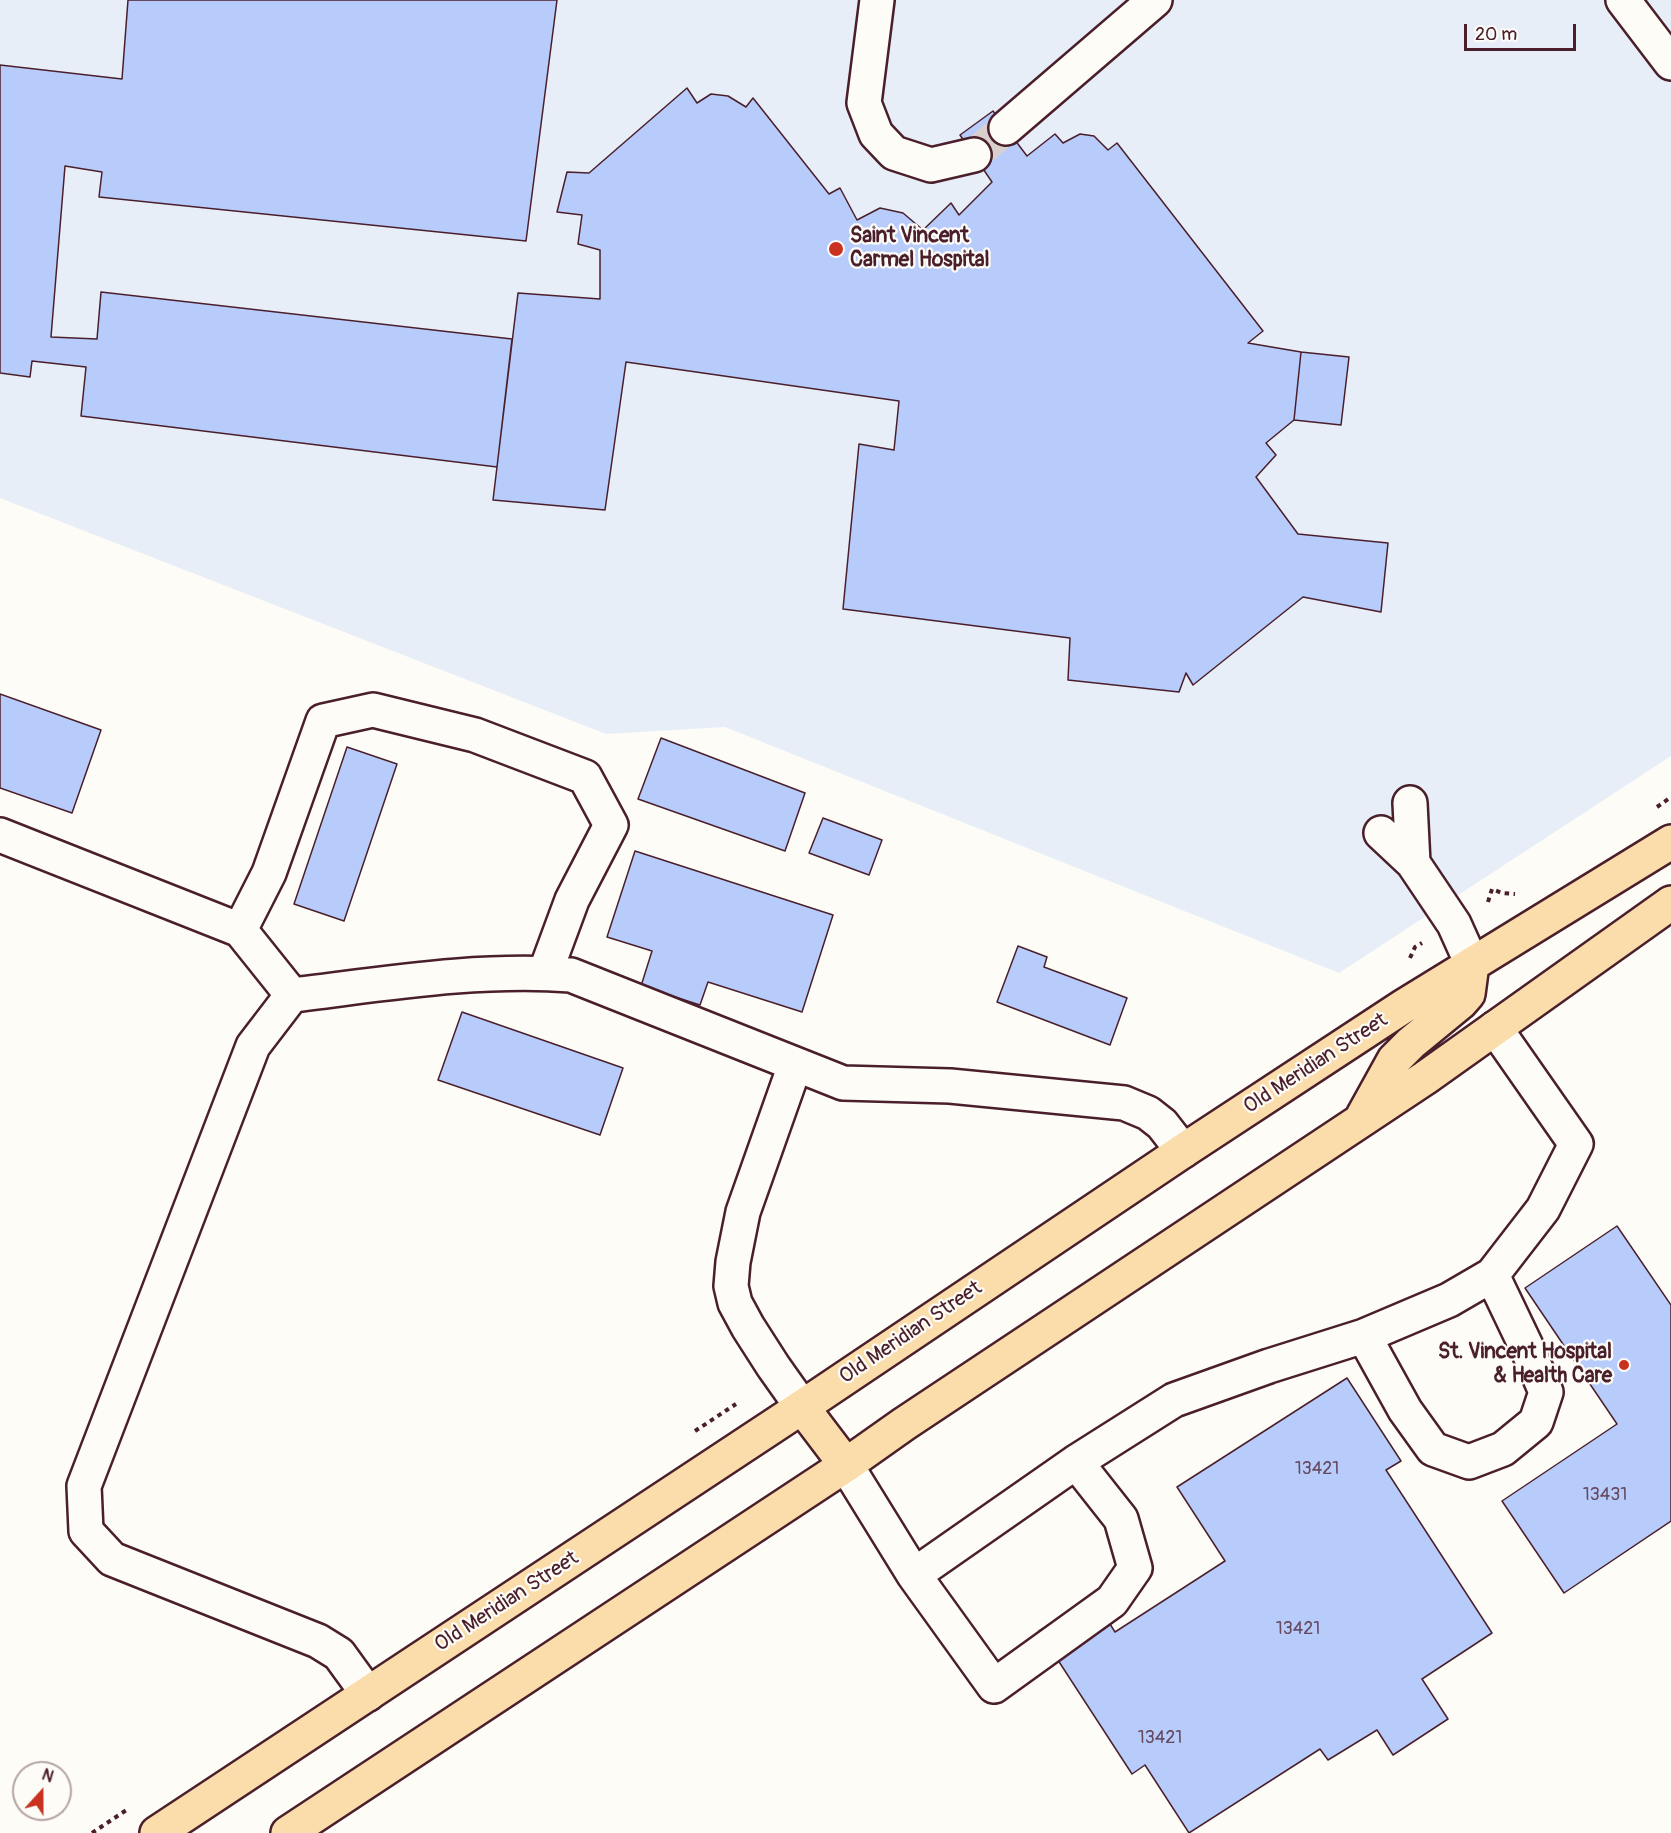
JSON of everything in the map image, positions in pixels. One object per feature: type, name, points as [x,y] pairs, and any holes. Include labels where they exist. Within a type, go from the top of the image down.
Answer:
[{"type":"main road","name":"Old Meridian Street","points":[[157,1833],[1404,1006],[1671,842]]},
{"type":"main road","points":[[288,1833],[1314,1153],[1425,1078],[1671,903]]},
{"type":"main road","points":[[1361,1120],[1394,1060],[1461,1002],[1468,993],[1472,964]]},
{"type":"main road","points":[[802,1407],[846,1465]]},
{"type":"lane","points":[[877,0],[864,103],[876,134],[894,153],[931,165],[974,155]]},
{"type":"lane","points":[[1006,128],[1155,0]]},
{"type":"lane","points":[[1623,0],[1671,63]]},
{"type":"lane","points":[[240,930],[268,873],[323,721],[373,710],[475,735],[585,777],[611,825],[572,900],[545,973]]},
{"type":"lane","points":[[1410,803],[1413,863]]},
{"type":"lane","points":[[1381,833],[1413,863],[1454,924],[1472,964]]},
{"type":"lane","points":[[0,835],[240,930],[292,995]]},
{"type":"lane","points":[[368,1694],[339,1654],[318,1641],[112,1559],[86,1531],[84,1486],[92,1464],[254,1046],[292,995],[453,976],[545,973],[571,975],[843,1083],[950,1086],[1124,1103],[1148,1113],[1162,1124],[1183,1151]]},
{"type":"lane","points":[[914,1575],[1076,1462],[1174,1400],[1269,1366],[1364,1336],[1449,1300],[1492,1275],[1543,1209],[1576,1144],[1495,1028]]},
{"type":"lane","points":[[795,1065],[743,1212],[733,1262],[732,1286],[735,1303],[748,1327],[802,1407]]},
{"type":"lane","points":[[1364,1336],[1405,1410],[1433,1449],[1469,1462],[1503,1449],[1536,1422],[1546,1392],[1492,1275]]},
{"type":"lane","points":[[846,1465],[914,1575],[994,1686],[1112,1601],[1135,1568],[1121,1519],[1076,1462]]},
{"type":"shaded area","name":"Saint Vincent Carmel Hospital","points":[[0,0],[1671,0],[1671,756],[1339,973],[725,727],[606,734],[0,498]]},
{"type":"building","points":[[128,0],[557,0],[526,241],[99,197],[102,172],[65,166],[51,337],[97,339],[101,292],[512,339],[497,467],[81,416],[86,367],[32,361],[30,377],[0,373],[0,65],[122,79]]},
{"type":"building","points":[[687,88],[697,103],[711,94],[728,96],[746,107],[753,98],[829,194],[840,188],[857,220],[880,208],[903,213],[923,230],[951,203],[959,215],[992,182],[960,135],[993,111],[1027,156],[1055,134],[1063,143],[1080,134],[1094,136],[1108,150],[1117,143],[1263,331],[1248,343],[1301,352],[1294,420],[1266,443],[1276,455],[1256,477],[1298,534],[1388,543],[1381,612],[1303,597],[1193,685],[1186,673],[1179,692],[1068,680],[1070,638],[843,609],[859,444],[894,450],[899,401],[626,362],[605,510],[493,500],[518,293],[600,299],[600,250],[578,244],[582,215],[557,212],[567,172],[589,173]]},
{"type":"building","points":[[1301,352],[1349,357],[1341,425],[1294,420]]},
{"type":"building","points":[[0,694],[101,730],[72,813],[0,788]]},
{"type":"building","points":[[661,738],[805,793],[785,851],[638,799]]},
{"type":"building","points":[[347,747],[397,764],[344,921],[294,904]]},
{"type":"building","points":[[823,818],[882,840],[869,875],[809,853]]},
{"type":"building","points":[[635,851],[833,915],[802,1012],[708,982],[700,1005],[641,986],[652,951],[607,937]]},
{"type":"building","points":[[1018,946],[1047,957],[1044,967],[1127,998],[1110,1045],[997,1002]]},
{"type":"building","points":[[462,1012],[623,1068],[600,1135],[438,1080]]},
{"type":"building","name":"St. Vincent Hospital & Health Care","points":[[1617,1226],[1671,1305],[1671,1521],[1564,1593],[1502,1501],[1617,1424],[1525,1288]]},
{"type":"building","points":[[1347,1378],[1401,1461],[1386,1470],[1492,1633],[1422,1679],[1448,1719],[1393,1755],[1377,1730],[1328,1760],[1320,1749],[1189,1833],[1145,1765],[1132,1774],[1039,1631],[1093,1597],[1115,1632],[1225,1561],[1177,1487]]},
{"type":"tunnel","points":[[974,155],[1006,128]]},
{"type":"place","name":"Saint Vincent Carmel Hospital","points":[[836,249]]},
{"type":"place","name":"St. Vincent Hospital & Health Care","points":[[1624,1365]]}]
